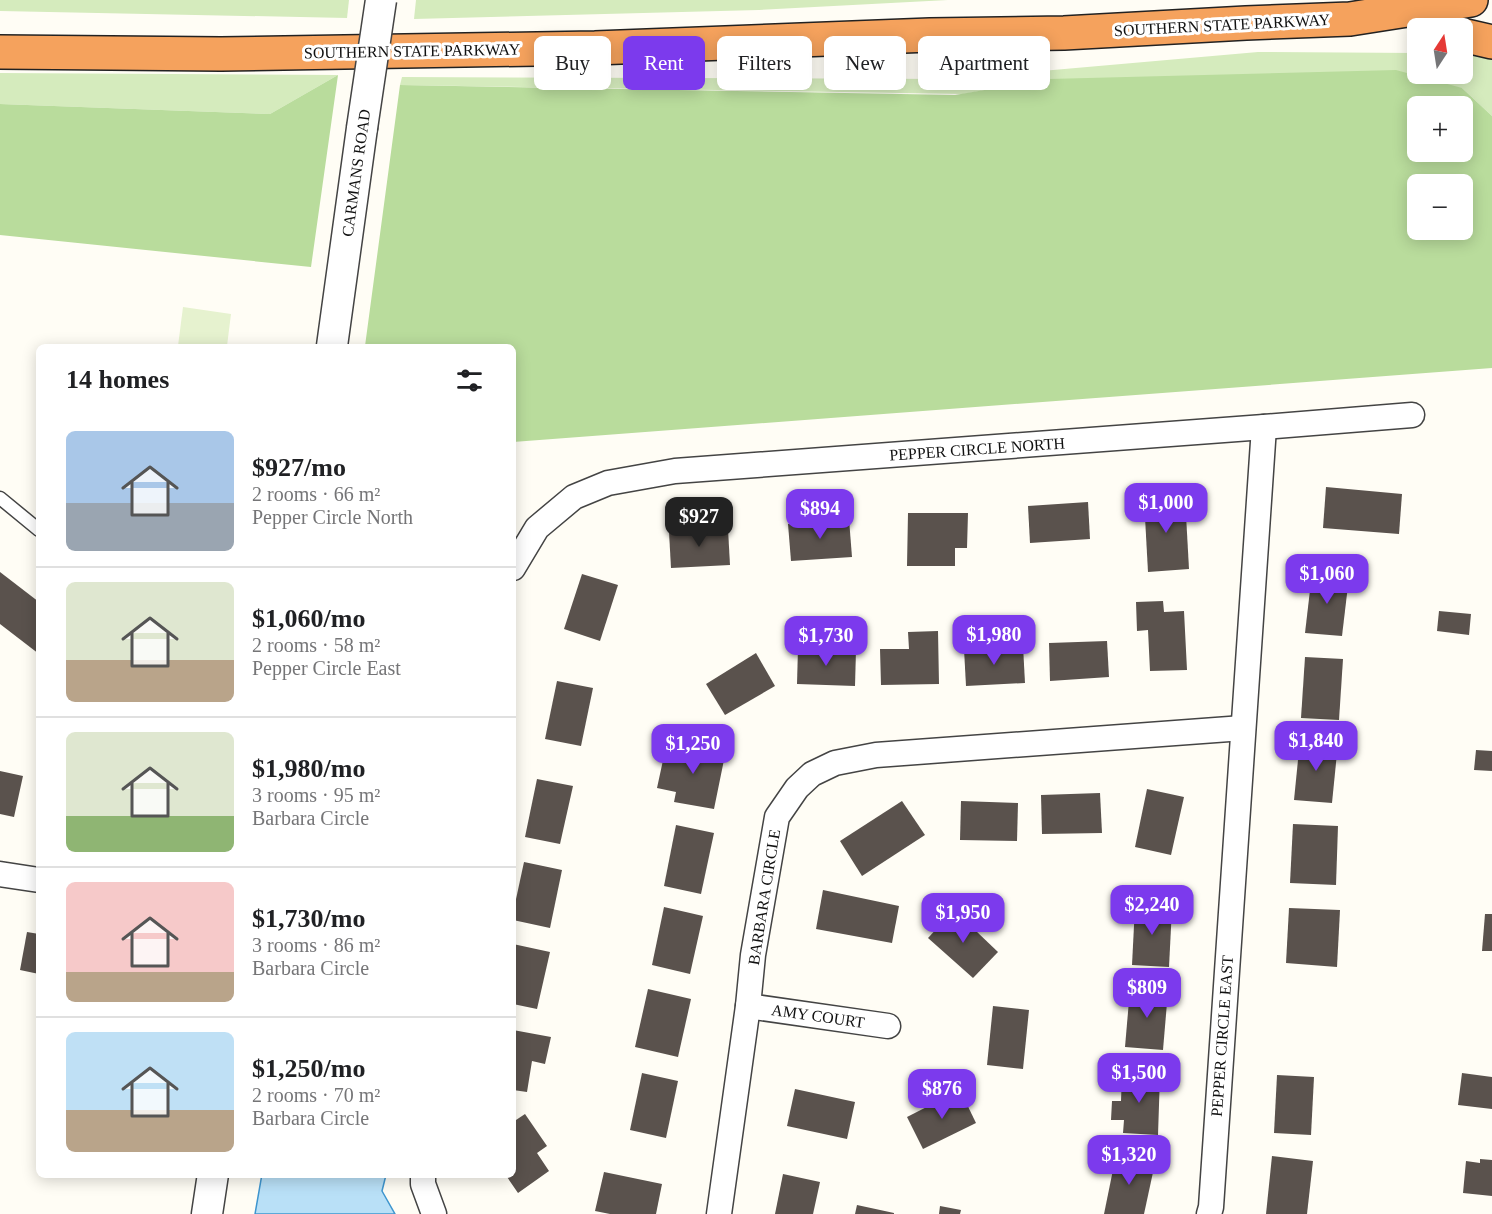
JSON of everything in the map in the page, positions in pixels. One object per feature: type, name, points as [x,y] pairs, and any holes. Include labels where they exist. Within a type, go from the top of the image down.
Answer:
[{"type":"highway","name":"SOUTHERN STATE PARKWAY","points":[[0,52],[221,54],[595,48],[930,35],[1064,33],[1350,19],[1471,0]]},
{"type":"highway","points":[[1350,19],[1407,25]]},
{"type":"highway","points":[[1473,38],[1492,42]]},
{"type":"street","name":"CARMANS ROAD","points":[[332,344],[381,0]]},
{"type":"street","name":"PEPPER CIRCLE NORTH","points":[[516,563],[537,528],[574,496],[608,483],[675,471],[1412,415]]},
{"type":"street","name":"PEPPER CIRCLE EAST","points":[[1209,1214],[1264,427]]},
{"type":"street","name":"BARBARA CIRCLE","points":[[719,1214],[753,955],[777,817],[797,788],[812,774],[836,763],[876,756],[1243,728]]},
{"type":"street","points":[[0,874],[36,880]]},
{"type":"street","name":"AMY COURT","points":[[748,1006],[888,1026]]},
{"type":"street","points":[[207,1214],[212,1178]]},
{"type":"street","points":[[423,1178],[434,1214]]},
{"type":"lane","points":[[0,498],[36,528]]},
{"type":"green space","points":[[0,0],[349,0],[347,18],[0,11]]},
{"type":"green space","points":[[416,0],[948,0],[759,10],[414,19]]},
{"type":"green space","points":[[1258,52],[1407,53],[1407,84],[1473,84],[1473,53],[1484,54],[1492,57],[1492,116],[1462,88],[1050,79],[1050,70]]},
{"type":"green space","points":[[1396,70],[1407,73],[1407,84],[1447,84],[1462,88],[1471,96],[1407,96],[1407,162],[1473,162],[1473,98],[1492,116],[1492,368],[516,442],[516,344],[365,344],[400,85],[534,87],[534,90],[955,95],[984,90],[1050,90],[1050,79]]},
{"type":"green space","points":[[0,73],[338,75],[270,114],[0,104]]},
{"type":"green space","points":[[338,75],[311,267],[0,235],[0,104],[270,114]]},
{"type":"green space","points":[[402,77],[534,77],[534,87],[400,85]]},
{"type":"green space","points":[[611,78],[623,78],[623,89],[611,88]]},
{"type":"green space","points":[[705,78],[717,78],[717,90],[812,90],[812,78],[824,79],[824,90],[906,90],[906,79],[918,79],[918,90],[986,90],[963,94],[705,90]]},
{"type":"green space","points":[[183,307],[231,314],[227,344],[178,344]]},
{"type":"water","points":[[261,1178],[385,1178],[382,1191],[395,1214],[255,1214]]},
{"type":"building","points":[[1326,487],[1402,494],[1399,534],[1323,528]]},
{"type":"building","points":[[1185,497],[1189,569],[1148,572],[1144,499]]},
{"type":"building","points":[[1088,502],[1090,539],[1030,543],[1028,506]]},
{"type":"building","points":[[908,513],[968,513],[967,548],[955,548],[955,566],[907,566]]},
{"type":"building","points":[[849,519],[852,557],[791,561],[788,524]]},
{"type":"building","points":[[728,529],[730,565],[671,568],[669,532]]},
{"type":"building","points":[[0,572],[36,600],[36,652],[0,624]]},
{"type":"building","points":[[1312,573],[1349,577],[1342,636],[1305,633]]},
{"type":"building","points":[[582,574],[618,585],[600,641],[564,629]]},
{"type":"building","points":[[1163,601],[1164,612],[1184,611],[1187,670],[1150,671],[1148,630],[1137,631],[1136,602]]},
{"type":"building","points":[[1439,611],[1471,614],[1469,635],[1437,631]]},
{"type":"building","points":[[938,631],[939,684],[881,685],[880,649],[909,649],[908,632]]},
{"type":"building","points":[[1107,641],[1109,677],[1050,681],[1049,643]]},
{"type":"building","points":[[1023,646],[1025,683],[966,686],[964,649]]},
{"type":"building","points":[[798,648],[856,650],[855,686],[797,684]]},
{"type":"building","points":[[756,653],[775,686],[725,715],[706,684]]},
{"type":"building","points":[[1305,657],[1343,659],[1339,720],[1301,718]]},
{"type":"building","points":[[557,681],[593,688],[581,746],[545,739]]},
{"type":"building","points":[[1300,740],[1338,743],[1332,803],[1294,800]]},
{"type":"building","points":[[686,742],[726,750],[714,809],[674,802],[676,792],[657,788],[665,751],[684,755]]},
{"type":"building","points":[[1476,750],[1492,751],[1492,771],[1474,770]]},
{"type":"building","points":[[0,771],[23,776],[14,817],[0,814]]},
{"type":"building","points":[[537,779],[573,786],[560,844],[525,837]]},
{"type":"building","points":[[1147,789],[1184,797],[1171,855],[1135,847]]},
{"type":"building","points":[[1100,793],[1102,833],[1042,834],[1041,795]]},
{"type":"building","points":[[902,801],[925,835],[862,876],[840,841]]},
{"type":"building","points":[[961,801],[1018,803],[1017,841],[960,840]]},
{"type":"building","points":[[1293,824],[1338,826],[1336,885],[1290,883]]},
{"type":"building","points":[[676,825],[714,833],[701,894],[664,886]]},
{"type":"building","points":[[524,862],[562,870],[550,928],[516,921],[516,899]]},
{"type":"building","points":[[823,890],[899,906],[892,943],[816,929]]},
{"type":"building","points":[[1135,906],[1172,908],[1169,967],[1132,965]]},
{"type":"building","points":[[664,907],[703,916],[690,974],[652,965]]},
{"type":"building","points":[[1289,908],[1340,910],[1337,967],[1286,963]]},
{"type":"building","points":[[954,910],[998,952],[973,978],[928,938]]},
{"type":"building","points":[[1485,914],[1492,914],[1492,951],[1482,951]]},
{"type":"building","points":[[27,932],[36,934],[36,973],[20,970]]},
{"type":"building","points":[[516,945],[550,952],[537,1009],[516,1005]]},
{"type":"building","points":[[648,989],[691,999],[678,1057],[635,1047]]},
{"type":"building","points":[[1130,989],[1168,991],[1163,1050],[1125,1047]]},
{"type":"building","points":[[993,1006],[1029,1010],[1023,1069],[987,1065]]},
{"type":"building","points":[[516,1031],[551,1037],[545,1064],[532,1061],[527,1092],[516,1090]]},
{"type":"building","points":[[642,1073],[678,1081],[666,1138],[630,1130]]},
{"type":"building","points":[[1122,1073],[1160,1075],[1158,1135],[1123,1133],[1124,1120],[1111,1120],[1112,1101],[1121,1101]]},
{"type":"building","points":[[1462,1073],[1492,1077],[1492,1109],[1458,1105]]},
{"type":"building","points":[[1277,1075],[1314,1077],[1311,1135],[1274,1133]]},
{"type":"building","points":[[795,1089],[855,1102],[847,1139],[787,1126]]},
{"type":"building","points":[[960,1090],[976,1123],[923,1149],[907,1117]]},
{"type":"building","points":[[525,1114],[547,1146],[537,1153],[549,1171],[518,1193],[508,1178],[516,1178],[516,1120]]},
{"type":"building","points":[[1116,1155],[1155,1163],[1144,1214],[1104,1214]]},
{"type":"building","points":[[1272,1156],[1313,1161],[1307,1214],[1266,1214]]},
{"type":"building","points":[[1480,1159],[1492,1160],[1492,1196],[1463,1193],[1466,1161],[1480,1163]]},
{"type":"building","points":[[604,1172],[662,1184],[656,1214],[610,1214],[595,1211]]},
{"type":"building","points":[[783,1174],[820,1182],[813,1214],[775,1214]]},
{"type":"building","points":[[857,1205],[894,1213],[894,1214],[855,1214]]},
{"type":"building","points":[[940,1206],[961,1210],[960,1214],[939,1214]]}]
